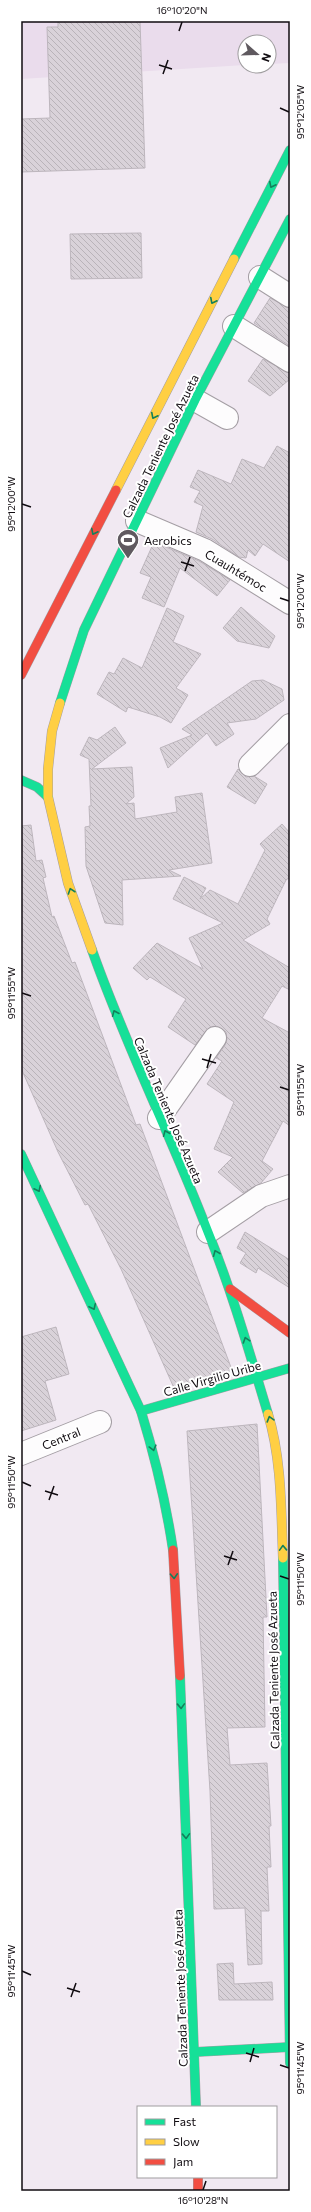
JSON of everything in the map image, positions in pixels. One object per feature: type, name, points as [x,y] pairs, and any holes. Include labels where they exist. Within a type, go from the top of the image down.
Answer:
[{"type":"main road","name":"Calzada Teniente José Azueta","points":[[21,675],[290,150]]},
{"type":"main road","name":"Calzada Teniente José Azueta","points":[[290,219],[195,400],[84,630],[65,684],[52,731],[48,769],[48,797],[68,883],[111,1004],[208,1232],[230,1289],[275,1436],[281,1504],[285,1639],[290,2063]]},
{"type":"main road","points":[[21,780],[37,787],[48,797]]},
{"type":"main road","name":"Calzada Teniente José Azueta","points":[[21,1154],[141,1411],[153,1449],[168,1518],[174,1561],[196,2106]]},
{"type":"main road","points":[[230,1289],[290,1333]]},
{"type":"main road","name":"Calle Virgilio Uribe","points":[[141,1411],[290,1368]]},
{"type":"main road","points":[[281,1504],[289,1470]]},
{"type":"main road","points":[[195,2052],[290,2047]]},
{"type":"main road","points":[[198,2178],[198,2191]]},
{"type":"street","points":[[260,277],[290,296]]},
{"type":"street","points":[[234,326],[290,361]]},
{"type":"street","points":[[195,400],[227,418]]},
{"type":"street","name":"Cuauhtémoc","points":[[137,521],[205,550],[290,603]]},
{"type":"street","points":[[250,765],[290,725]]},
{"type":"street","points":[[159,1118],[216,1038]]},
{"type":"street","points":[[208,1232],[261,1196],[290,1186]]},
{"type":"street","name":"Central","points":[[21,1454],[100,1422]]},
{"type":"shaded area","points":[[21,21],[290,21],[290,63],[277,64],[277,34],[237,34],[237,66],[21,79]]},
{"type":"building","points":[[58,21],[140,21],[145,168],[21,172],[21,119],[50,118],[47,27],[58,27]]},
{"type":"building","points":[[141,233],[142,278],[71,279],[70,234]]},
{"type":"building","points":[[270,298],[290,308],[290,346],[254,323]]},
{"type":"building","points":[[263,359],[290,373],[290,379],[270,396],[248,381]]},
{"type":"building","points":[[277,446],[290,453],[290,562],[263,544],[255,556],[248,550],[246,558],[239,557],[212,539],[196,532],[203,506],[194,502],[200,491],[190,487],[198,470],[231,484],[242,459],[264,468]]},
{"type":"building","points":[[154,542],[199,561],[230,580],[217,596],[180,568],[164,607],[142,598],[151,577],[140,573]]},
{"type":"building","points":[[241,607],[275,636],[269,648],[237,641],[223,628]]},
{"type":"building","points":[[167,608],[184,616],[173,642],[201,654],[176,688],[188,695],[171,723],[160,717],[128,707],[126,712],[97,694],[109,672],[114,674],[123,658],[142,668]]},
{"type":"building","points":[[263,680],[282,689],[284,700],[256,719],[227,723],[234,734],[216,746],[207,733],[168,768],[160,748],[192,735],[182,729],[252,681]]},
{"type":"building","points":[[115,727],[126,743],[92,769],[132,767],[134,797],[126,804],[134,803],[135,819],[177,812],[175,797],[202,793],[212,863],[169,870],[181,876],[122,880],[123,925],[105,923],[86,866],[85,827],[90,826],[89,806],[91,806],[89,759],[80,755],[89,737],[97,740]]},
{"type":"building","points":[[238,769],[246,777],[254,776],[267,784],[255,804],[227,787]]},
{"type":"building","points":[[282,824],[290,833],[290,877],[286,880],[267,919],[270,924],[243,940],[290,968],[290,990],[282,986],[262,1018],[290,1033],[290,1126],[283,1121],[262,1161],[273,1169],[261,1183],[243,1193],[218,1172],[233,1157],[214,1149],[234,1102],[207,1084],[222,1061],[216,1058],[225,1045],[227,1039],[226,1032],[216,1026],[210,1027],[195,1045],[168,1027],[186,999],[150,977],[147,980],[133,968],[157,943],[203,969],[189,938],[223,923],[173,899],[184,877],[206,888],[200,899],[210,890],[238,904],[265,850],[260,844]]},
{"type":"building","points":[[31,825],[36,861],[42,860],[46,877],[43,878],[52,917],[54,916],[72,963],[75,962],[136,1125],[140,1124],[232,1370],[213,1377],[174,1388],[121,1269],[88,1204],[85,1205],[58,1152],[21,1068],[21,826]]},
{"type":"building","points":[[245,1232],[290,1260],[290,1288],[258,1268],[256,1273],[240,1263],[246,1253],[237,1248]]},
{"type":"building","points":[[56,1327],[69,1374],[45,1381],[56,1420],[21,1431],[21,1337]]},
{"type":"building","points":[[257,1424],[267,1617],[263,1617],[265,1727],[227,1728],[230,1765],[267,1763],[271,1826],[269,1826],[271,1867],[267,1867],[269,1911],[261,1911],[262,1964],[248,1965],[245,1908],[214,1909],[210,1791],[187,1431]]},
{"type":"building","points":[[233,1963],[234,1984],[272,1982],[273,2000],[219,2000],[217,1964]]},
{"type":"traffic: fast","points":[[234,259],[290,150]]},
{"type":"traffic: fast","points":[[60,703],[84,630],[195,400],[290,219]]},
{"type":"traffic: fast","points":[[21,780],[37,787],[48,797]]},
{"type":"traffic: fast","points":[[92,950],[119,1020],[192,1192],[224,1273],[268,1414]]},
{"type":"traffic: fast","points":[[21,1154],[141,1411],[160,1480],[173,1550]]},
{"type":"traffic: fast","points":[[141,1411],[290,1368]]},
{"type":"traffic: fast","points":[[283,1558],[290,2063]]},
{"type":"traffic: fast","points":[[180,1676],[196,2106]]},
{"type":"traffic: fast","points":[[195,2052],[290,2047]]},
{"type":"traffic: slow","points":[[116,490],[234,259]]},
{"type":"traffic: slow","points":[[60,703],[52,731],[48,769],[48,797],[68,883],[92,950]]},
{"type":"traffic: slow","points":[[268,1414],[273,1431],[278,1467],[283,1558]]},
{"type":"traffic: jam","points":[[21,675],[116,490]]},
{"type":"traffic: jam","points":[[230,1289],[290,1333]]},
{"type":"traffic: jam","points":[[173,1550],[180,1676]]},
{"type":"traffic: jam","points":[[198,2178],[198,2191]]},
{"type":"place","name":"Aerobics","points":[[128,560]]}]
